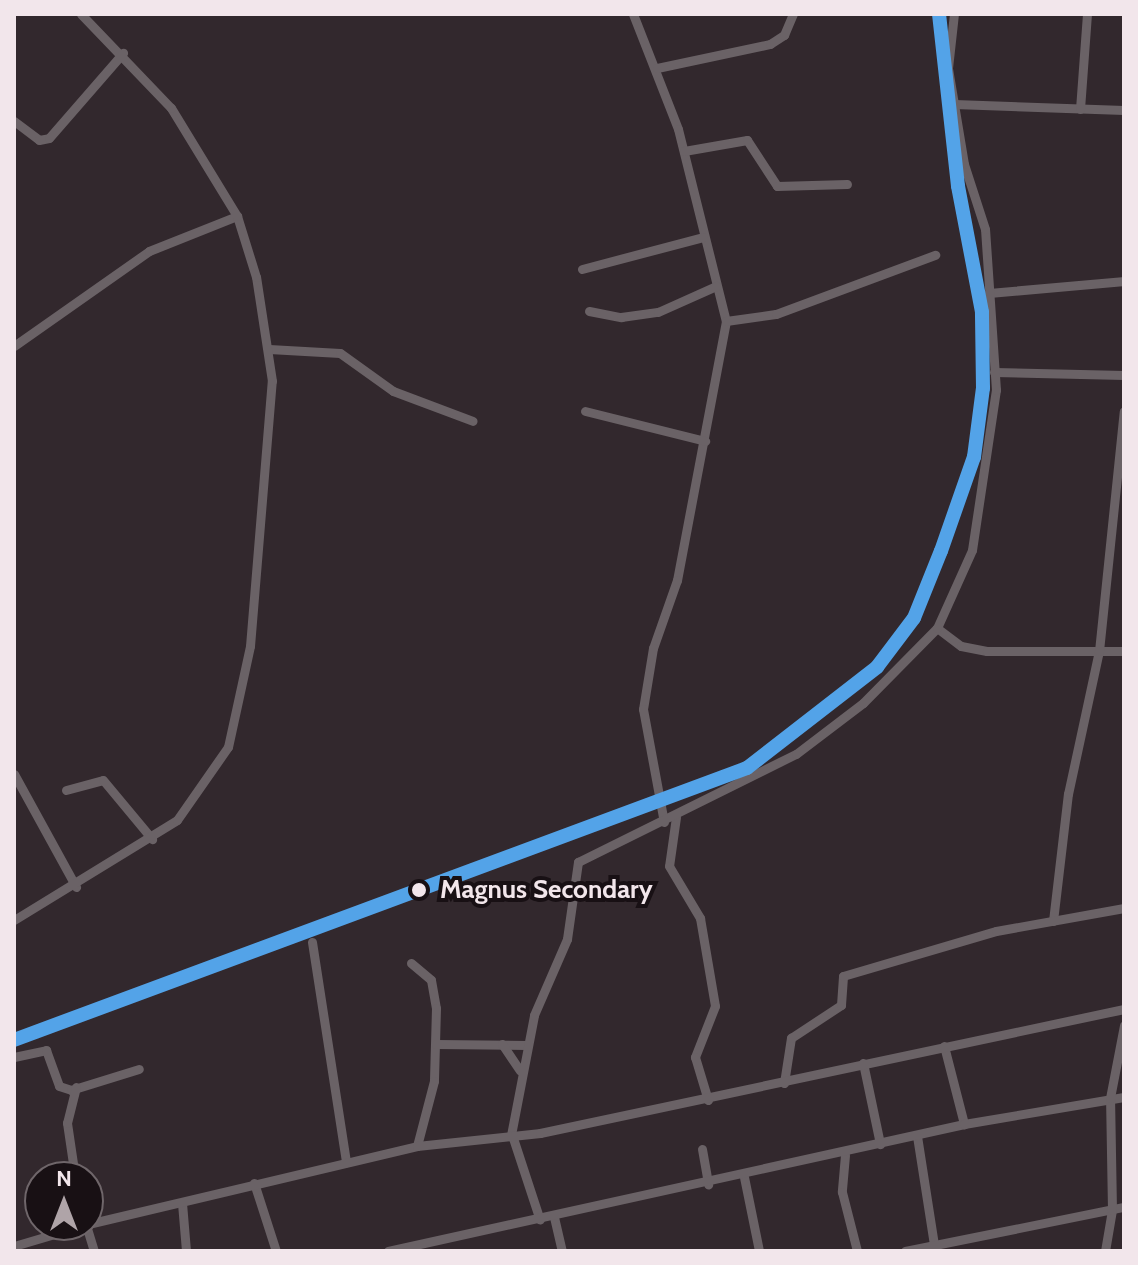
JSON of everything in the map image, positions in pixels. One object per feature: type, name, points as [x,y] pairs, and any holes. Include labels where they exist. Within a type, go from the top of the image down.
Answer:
[{"type":"street","points":[[14,920],[76,887],[152,839],[203,789],[237,719],[250,646],[269,349],[237,216],[171,108],[123,53],[83,14]]},
{"type":"street","points":[[633,14],[657,68],[684,151],[726,321],[705,441],[643,709],[664,822]]},
{"type":"street","points":[[657,68],[770,44],[784,35],[793,14]]},
{"type":"street","points":[[540,1220],[511,1135],[527,1045],[567,939],[578,862],[676,817],[796,754],[863,703],[937,628],[972,550],[983,500],[994,372],[983,218],[954,104],[954,14]]},
{"type":"street","points":[[1080,109],[1087,14]]},
{"type":"street","points":[[14,121],[39,140],[49,138],[123,53]]},
{"type":"street","points":[[954,104],[1124,110]]},
{"type":"street","points":[[684,151],[747,140],[777,186],[847,184]]},
{"type":"street","points":[[14,346],[149,251],[237,216]]},
{"type":"street","points":[[582,269],[703,237]]},
{"type":"street","points":[[726,321],[776,314],[935,255]]},
{"type":"street","points":[[989,293],[1124,281]]},
{"type":"street","points":[[589,311],[621,317],[658,312],[716,286]]},
{"type":"street","points":[[269,349],[340,353],[393,391],[473,421]]},
{"type":"street","points":[[994,372],[1124,375]]},
{"type":"street","points":[[585,411],[705,441]]},
{"type":"street","points":[[1053,921],[1068,794],[1099,651],[1124,411]]},
{"type":"street","points":[[937,628],[961,646],[987,651],[1124,651]]},
{"type":"street","points":[[14,774],[76,887]]},
{"type":"street","points":[[66,790],[103,780],[152,839]]},
{"type":"street","points":[[676,817],[669,866],[700,918],[715,1006],[695,1057],[708,1100]]},
{"type":"street","points":[[784,1083],[791,1038],[841,1005],[843,976],[1053,921],[1124,908]]},
{"type":"street","points":[[312,942],[346,1162]]},
{"type":"street","points":[[411,963],[434,986],[436,1044],[417,1146]]},
{"type":"street","points":[[104,1221],[417,1146],[511,1135],[708,1100],[863,1063],[1124,1009]]},
{"type":"street","points":[[1105,1251],[1112,1210],[1110,1098],[1124,1025]]},
{"type":"street","points":[[436,1044],[527,1045]]},
{"type":"street","points":[[502,1044],[520,1071]]},
{"type":"street","points":[[944,1046],[964,1124]]},
{"type":"street","points":[[14,1057],[41,1048],[59,1086],[78,1085],[139,1069]]},
{"type":"street","points":[[863,1063],[880,1144]]},
{"type":"street","points":[[73,1161],[67,1123],[78,1085]]},
{"type":"street","points":[[388,1251],[470,1237],[845,1155],[964,1124],[1124,1097]]},
{"type":"street","points":[[917,1136],[934,1247]]},
{"type":"street","points":[[702,1149],[708,1184]]},
{"type":"street","points":[[845,1155],[842,1192],[857,1251]]},
{"type":"street","points":[[744,1177],[759,1251]]},
{"type":"street","points":[[254,1183],[276,1251]]},
{"type":"street","points":[[182,1203],[186,1251]]},
{"type":"street","points":[[905,1251],[1124,1207]]},
{"type":"street","points":[[554,1217],[562,1251]]},
{"type":"street","points":[[470,1237],[470,1251]]},
{"type":"transit line","points":[[14,1040],[747,768],[877,667],[914,618],[941,551],[974,457],[983,388],[982,312],[958,186],[939,14]]},
{"type":"place","name":"Magnus Secondary","points":[[419,890]]}]
